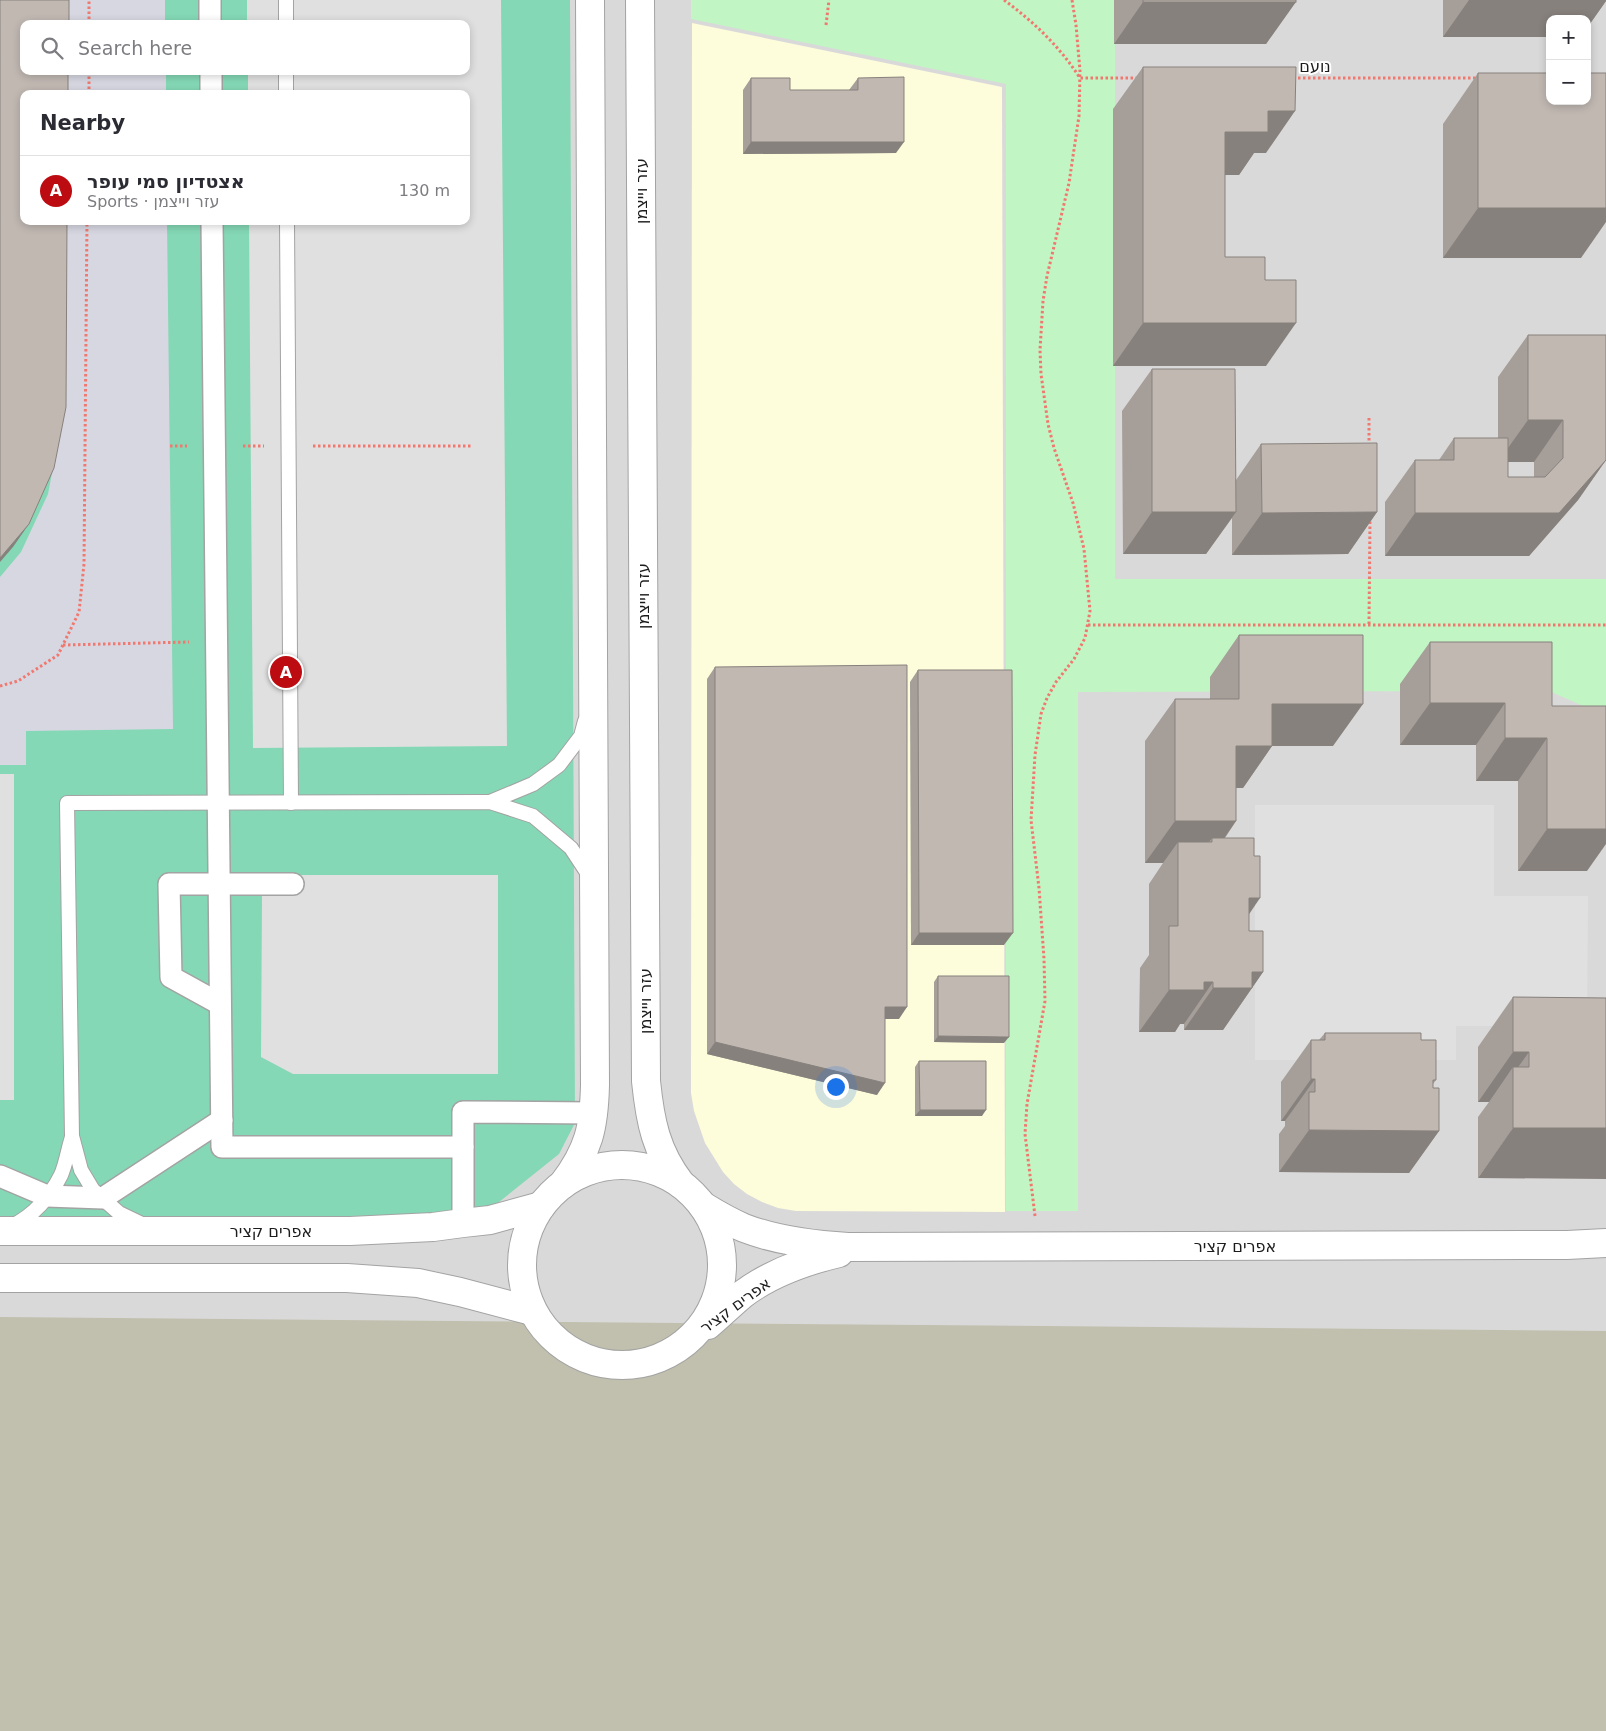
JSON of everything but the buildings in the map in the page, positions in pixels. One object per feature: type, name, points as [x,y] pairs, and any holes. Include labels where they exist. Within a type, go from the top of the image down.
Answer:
[{"type":"street","points":[[210,0],[210,20]]},
{"type":"street","points":[[563,1184],[581,1158],[588,1138],[594,1114],[596,1085],[590,0]]},
{"type":"street","name":"עזר וייצמן","points":[[640,0],[646,1081],[649,1111],[658,1146],[681,1184]]},
{"type":"street","points":[[211,75],[211,90]]},
{"type":"street","points":[[212,225],[222,1148],[463,1148]]},
{"type":"street","points":[[220,1004],[171,977],[169,884],[293,884]]},
{"type":"street","points":[[463,1223],[463,1112],[594,1114]]},
{"type":"street","points":[[0,1176],[47,1196],[103,1198],[222,1120]]},
{"type":"street","points":[[605,1166],[638,1166],[668,1176],[681,1184],[703,1206],[717,1234],[721,1249],[721,1282],[717,1297],[703,1324],[681,1346],[668,1354],[638,1364],[605,1364],[575,1354],[562,1346],[550,1336],[532,1311],[522,1282],[522,1249],[526,1234],[540,1206],[550,1194],[575,1176],[605,1166]]},
{"type":"street","name":"אפרים קציר","points":[[1,1231],[350,1231],[433,1227],[490,1220],[540,1206]]},
{"type":"street","name":"אפרים קציר","points":[[703,1206],[732,1222],[770,1237],[815,1245],[864,1247],[1547,1245],[1606,1243]]},
{"type":"street","name":"אפרים קציר","points":[[692,1336],[744,1294],[774,1276],[806,1262],[864,1247]]},
{"type":"street","points":[[0,1278],[347,1278],[418,1284],[460,1292],[532,1311]]},
{"type":"lane","points":[[286,0],[286,20]]},
{"type":"lane","points":[[286,75],[286,90]]},
{"type":"lane","points":[[287,225],[292,803]]},
{"type":"lane","points":[[490,802],[533,784],[559,765],[581,736],[594,692]]},
{"type":"lane","points":[[156,1231],[119,1213],[93,1190],[80,1170],[72,1136],[67,803],[490,802],[533,816],[571,848],[594,884]]},
{"type":"lane","points":[[1,1231],[26,1218],[42,1204],[61,1175],[72,1136]]},
{"type":"path","points":[[89,0],[89,20]]},
{"type":"path","points":[[826,25],[828,0]]},
{"type":"path","points":[[1004,0],[1050,40],[1067,58],[1080,78]]},
{"type":"path","points":[[1039,1246],[1025,1134],[1027,1104],[1045,1001],[1039,888],[1031,820],[1035,755],[1041,714],[1047,698],[1056,682],[1074,659],[1085,638],[1090,611],[1090,595],[1084,549],[1073,503],[1054,448],[1048,424],[1041,374],[1040,350],[1046,276],[1073,161],[1079,116],[1080,78],[1072,0]]},
{"type":"path","points":[[88,90],[89,75]]},
{"type":"path","points":[[1080,78],[1140,78]]},
{"type":"path","name":"נועם","points":[[1290,78],[1480,78]]},
{"type":"path","points":[[0,686],[18,681],[58,654],[79,612],[84,564],[87,225]]},
{"type":"path","points":[[1369,418],[1370,446]]},
{"type":"path","points":[[170,446],[472,446]]},
{"type":"path","points":[[1369,624],[1370,512]]},
{"type":"path","points":[[1088,625],[1606,625]]},
{"type":"path","points":[[63,645],[217,641]]},
{"type":"shaded area","points":[[0,0],[1606,0],[1606,1731],[0,1731]]},
{"type":"shaded area","points":[[63,0],[165,0],[165,20],[63,20]]},
{"type":"shaded area","points":[[247,0],[501,0],[507,746],[253,748],[249,225],[470,225],[470,90],[248,90],[248,75],[470,75],[470,20],[247,20]]},
{"type":"shaded area","points":[[692,23],[1002,87],[1005,1212],[796,1211],[778,1208],[747,1194],[723,1172],[705,1143],[694,1111],[691,1093]]},
{"type":"shaded area","points":[[63,75],[166,75],[166,90],[63,90]]},
{"type":"shaded area","points":[[62,225],[167,225],[173,729],[26,731],[26,765],[0,765],[0,577],[21,552],[48,494],[60,431]]},
{"type":"shaded area","points":[[0,774],[14,774],[14,1100],[0,1100]]},
{"type":"shaded area","points":[[1255,805],[1494,805],[1494,896],[1588,896],[1587,1026],[1456,1026],[1456,1060],[1255,1060]]},
{"type":"shaded area","points":[[293,875],[498,875],[498,1074],[293,1074],[261,1057],[262,894]]},
{"type":"shaded area","points":[[0,1317],[1606,1331],[1606,1731],[0,1731]]},
{"type":"green space","points":[[0,0],[570,0],[575,1123],[559,1154],[494,1206],[438,1215],[0,1220]]},
{"type":"green space","points":[[691,0],[1115,0],[1115,579],[1606,579],[1606,716],[1549,691],[1078,692],[1078,1211],[1006,1211],[1006,84],[691,19]]},
{"type":"place","name":"אצטדיון סמי עופר","points":[[286,672]]}]
